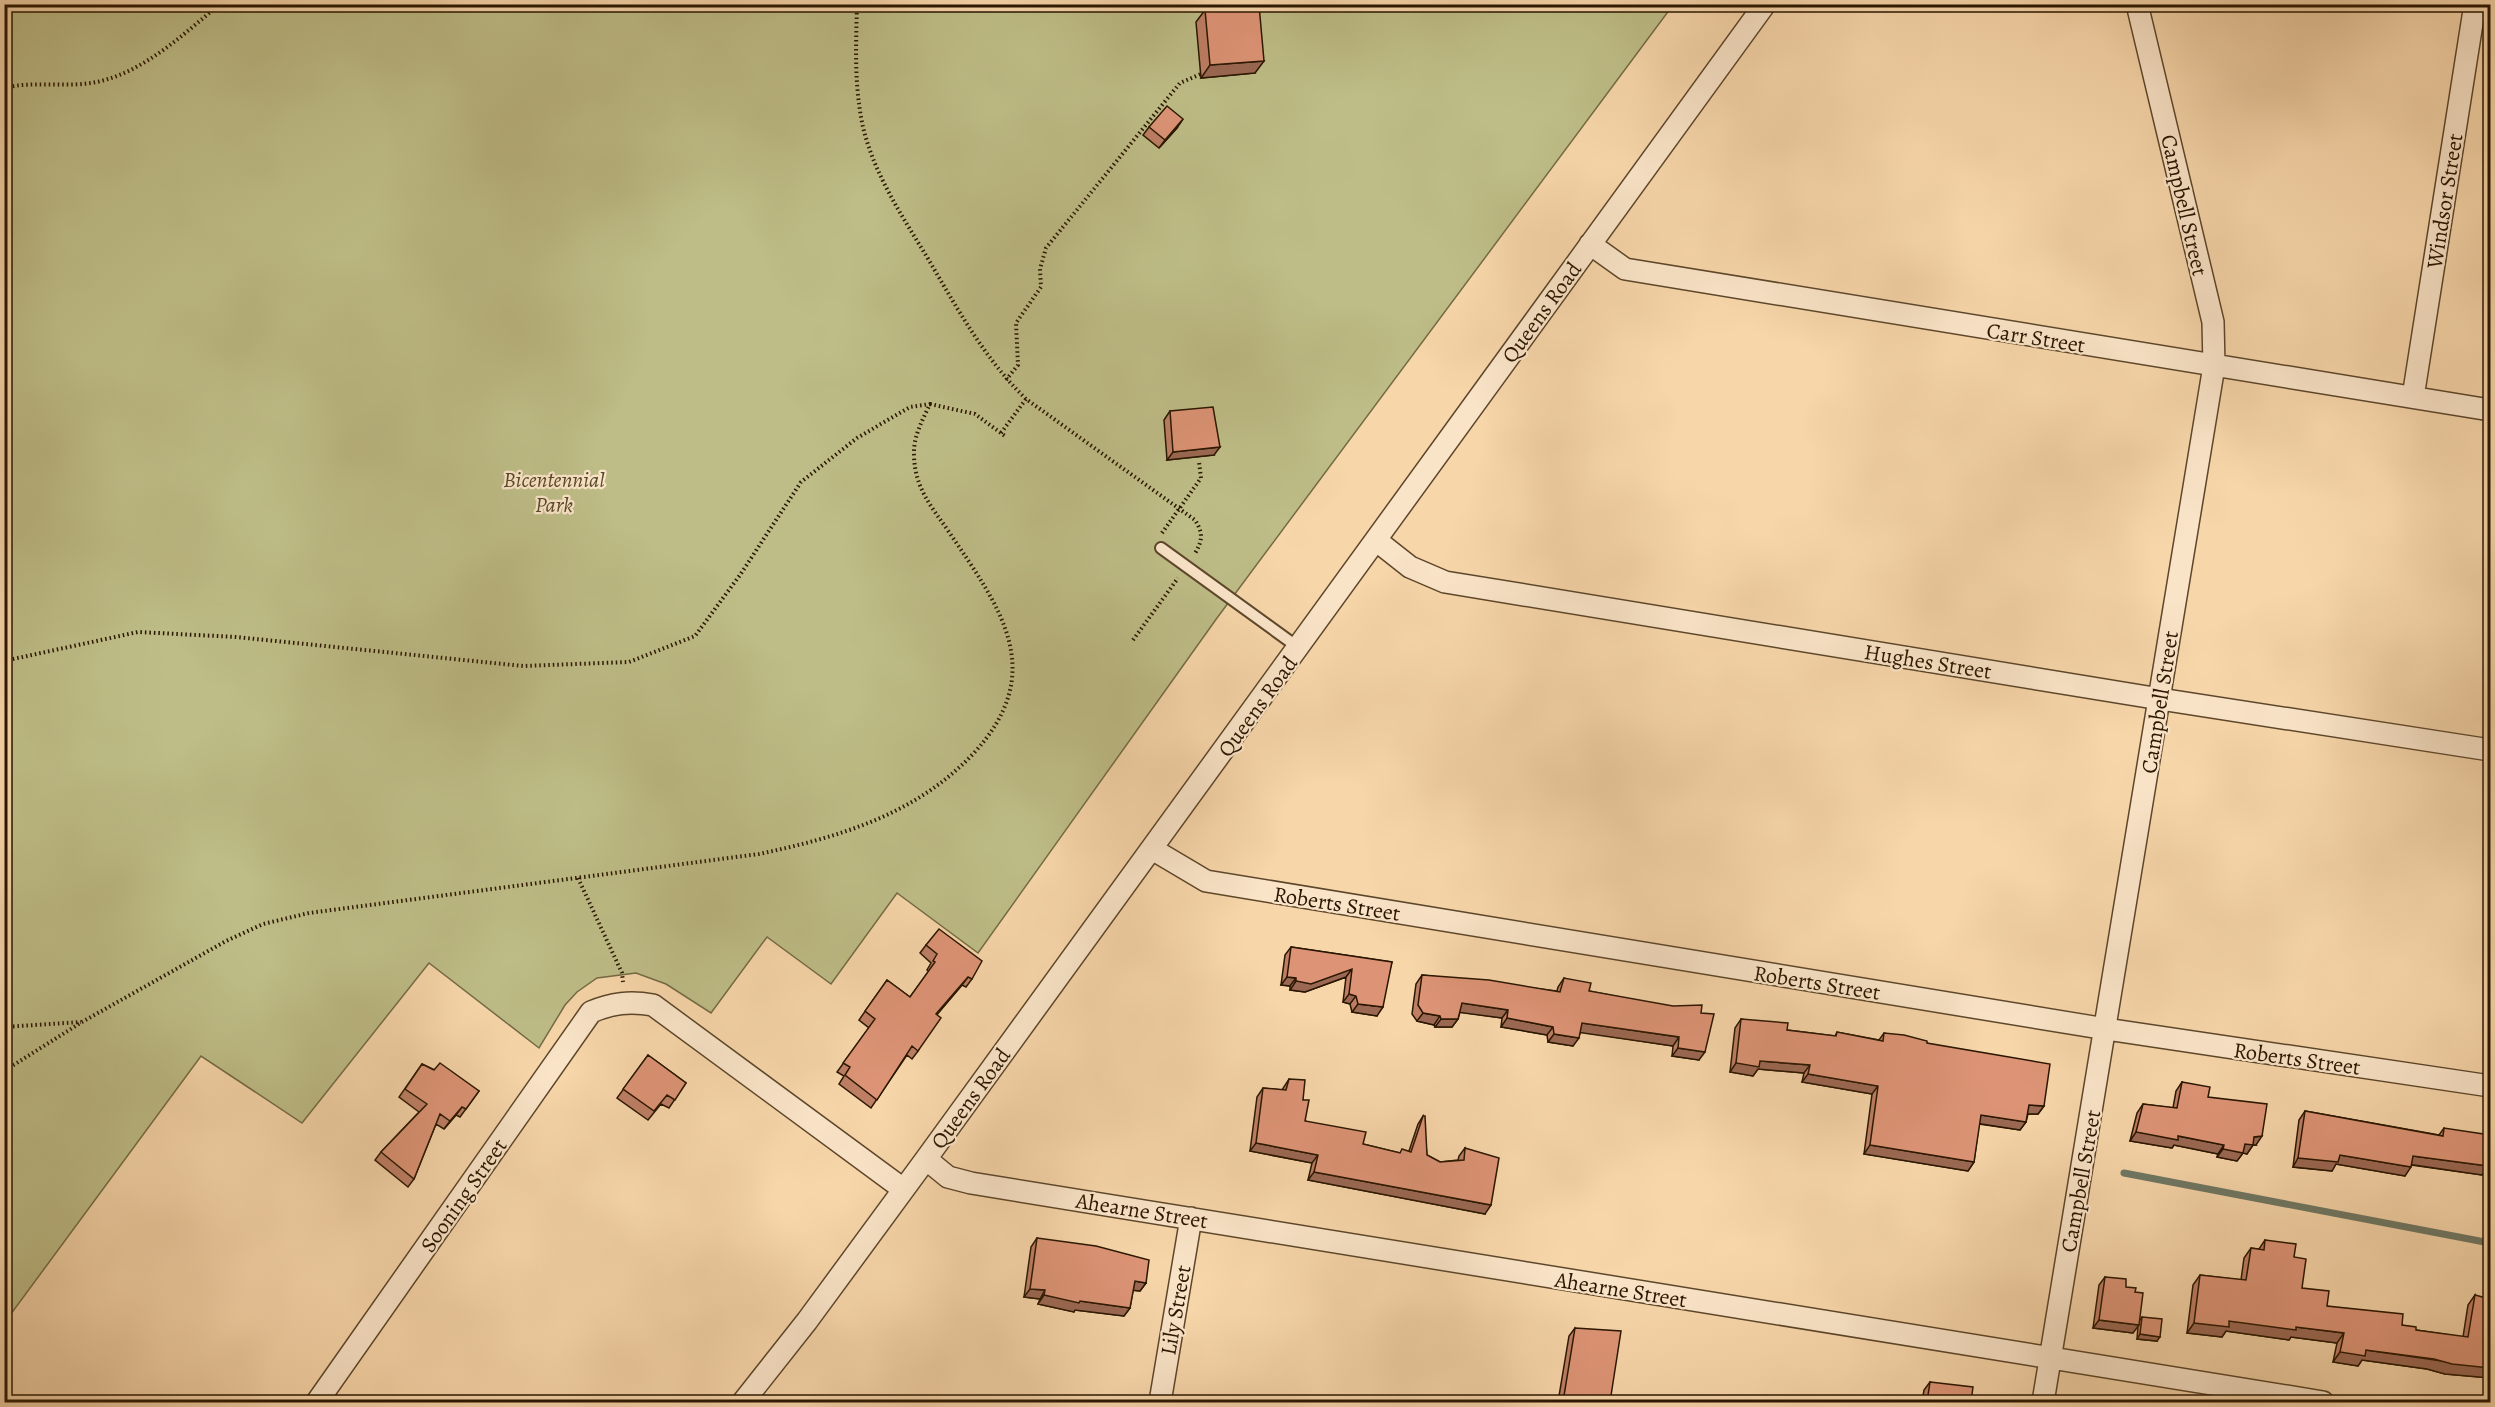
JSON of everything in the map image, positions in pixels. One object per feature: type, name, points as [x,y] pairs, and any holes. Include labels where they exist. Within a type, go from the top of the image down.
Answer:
[{"type":"street","name":"Queens Road","points":[[743,1402],[807,1321],[926,1159],[1765,4]]},
{"type":"street","name":"Campbell Street","points":[[2043,1402],[2214,366],[2213,322],[2137,4]]},
{"type":"street","name":"Windsor Street","points":[[2413,397],[2475,4]]},
{"type":"street","name":"Carr Street","points":[[1590,244],[1625,269],[2490,410]]},
{"type":"street","name":"Hughes Street","points":[[1377,541],[1410,567],[1445,582],[2160,699],[2490,750]]},
{"type":"street","name":"Roberts Street","points":[[1152,849],[1206,881],[2106,1029],[2490,1086]]},
{"type":"street","points":[[623,1003],[653,1005],[903,1189]]},
{"type":"street","name":"Sooning Street","points":[[317,1402],[591,1012],[623,1003]]},
{"type":"street","name":"Ahearne Street","points":[[926,1159],[948,1177],[971,1184],[2323,1402]]},
{"type":"street","name":"Lily Street","points":[[1160,1402],[1191,1218]]},
{"type":"lane","points":[[1161,548],[1299,648]]},
{"type":"path","points":[[4,88],[101,81],[136,67],[173,42],[220,4]]},
{"type":"path","points":[[857,4],[856,88],[864,129],[875,164],[893,200],[979,345],[1006,380],[1026,399],[1195,520],[1201,529],[1202,538],[1194,554]]},
{"type":"path","points":[[1006,380],[1018,364],[1016,323],[1041,287],[1040,269],[1046,248],[1180,83],[1201,74]]},
{"type":"path","points":[[4,662],[138,632],[236,638],[524,666],[629,662],[695,636],[740,575],[801,482],[857,438],[910,407],[930,404],[975,414],[1003,435],[1026,399]]},
{"type":"path","points":[[4,1071],[82,1022],[226,941],[263,924],[309,913],[759,854],[819,842],[873,822],[918,799],[952,776],[987,738],[1004,713],[1013,687],[1012,656],[1000,613],[981,581],[923,497],[914,455],[916,432],[930,404]]},
{"type":"path","points":[[1161,535],[1201,478],[1199,462]]},
{"type":"path","points":[[1133,640],[1178,579]]},
{"type":"path","points":[[578,878],[622,973],[623,1003]]},
{"type":"path","points":[[4,1027],[82,1022]]},
{"type":"green space","name":"Bicentennial Park","points":[[5,5],[1673,5],[1217,618],[978,953],[897,893],[831,984],[767,937],[711,1013],[666,984],[636,973],[597,978],[577,992],[565,1005],[539,1048],[429,963],[302,1123],[201,1056],[5,1322]]},
{"type":"building","points":[[1259,5],[1264,61],[1210,65],[1205,10]]},
{"type":"building","points":[[1167,106],[1183,119],[1165,140],[1149,127]]},
{"type":"building","points":[[1213,407],[1220,447],[1173,452],[1170,411]]},
{"type":"building","points":[[939,929],[982,961],[972,979],[968,977],[936,1014],[941,1018],[918,1051],[912,1046],[877,1100],[845,1075],[850,1067],[843,1063],[875,1019],[865,1011],[887,980],[910,997],[935,962],[933,961],[937,954],[926,945]]},
{"type":"building","points":[[1291,947],[1392,962],[1383,1007],[1358,1004],[1356,996],[1349,994],[1352,969],[1311,984],[1287,977]]},
{"type":"building","points":[[1422,975],[1489,980],[1560,992],[1564,978],[1591,983],[1589,991],[1673,1006],[1702,1005],[1701,1013],[1714,1014],[1705,1052],[1678,1048],[1679,1037],[1582,1023],[1579,1038],[1554,1034],[1553,1027],[1507,1018],[1508,1010],[1462,1003],[1458,1019],[1441,1019],[1440,1016],[1423,1013],[1418,1005]]},
{"type":"building","points":[[1741,1019],[1788,1023],[1787,1030],[1836,1036],[1837,1032],[1883,1041],[1884,1033],[1904,1035],[1927,1041],[1927,1043],[2050,1064],[2044,1106],[2029,1105],[2026,1122],[1981,1115],[1974,1162],[1870,1145],[1878,1086],[1808,1074],[1810,1065],[1760,1061],[1759,1067],[1736,1063]]},
{"type":"building","points":[[648,1055],[686,1083],[675,1100],[667,1095],[654,1111],[623,1089]]},
{"type":"building","points":[[440,1063],[479,1091],[466,1109],[462,1107],[450,1121],[440,1114],[414,1179],[381,1152],[427,1104],[405,1089],[422,1064],[434,1070]]},
{"type":"building","points":[[1289,1079],[1305,1080],[1303,1100],[1309,1100],[1305,1121],[1366,1132],[1363,1144],[1400,1153],[1402,1149],[1411,1152],[1423,1116],[1425,1116],[1427,1155],[1440,1162],[1464,1160],[1465,1148],[1499,1158],[1491,1205],[1314,1172],[1318,1155],[1256,1143],[1263,1088],[1286,1090]]},
{"type":"building","points":[[2182,1082],[2210,1087],[2208,1097],[2267,1104],[2262,1136],[2254,1137],[2253,1145],[2245,1144],[2243,1153],[2223,1149],[2224,1145],[2178,1136],[2178,1140],[2136,1132],[2143,1104],[2177,1108]]},
{"type":"building","points":[[2305,1111],[2443,1136],[2444,1128],[2490,1135],[2488,1166],[2413,1156],[2411,1167],[2340,1155],[2338,1162],[2298,1158]]},
{"type":"building","points":[[1037,1238],[1096,1246],[1149,1260],[1146,1283],[1135,1281],[1130,1308],[1080,1301],[1079,1303],[1044,1295],[1045,1290],[1030,1289]]},
{"type":"building","points":[[2265,1240],[2296,1244],[2294,1257],[2306,1259],[2302,1288],[2329,1291],[2327,1306],[2403,1314],[2402,1325],[2416,1327],[2416,1330],[2468,1337],[2475,1295],[2490,1299],[2490,1368],[2366,1350],[2365,1356],[2340,1352],[2344,1333],[2296,1327],[2296,1330],[2229,1321],[2229,1327],[2194,1323],[2200,1275],[2246,1280],[2251,1248],[2264,1250]]},
{"type":"building","points":[[2105,1277],[2126,1279],[2126,1287],[2136,1288],[2135,1292],[2143,1293],[2139,1325],[2099,1320]]},
{"type":"building","points":[[2142,1317],[2162,1319],[2160,1337],[2140,1334]]},
{"type":"building","points":[[1575,1328],[1621,1331],[1610,1402],[1563,1402]]},
{"type":"building","points":[[1930,1382],[1973,1387],[1971,1402],[1927,1402]]},
{"type":"waterway","points":[[2124,1173],[2490,1243]]}]
